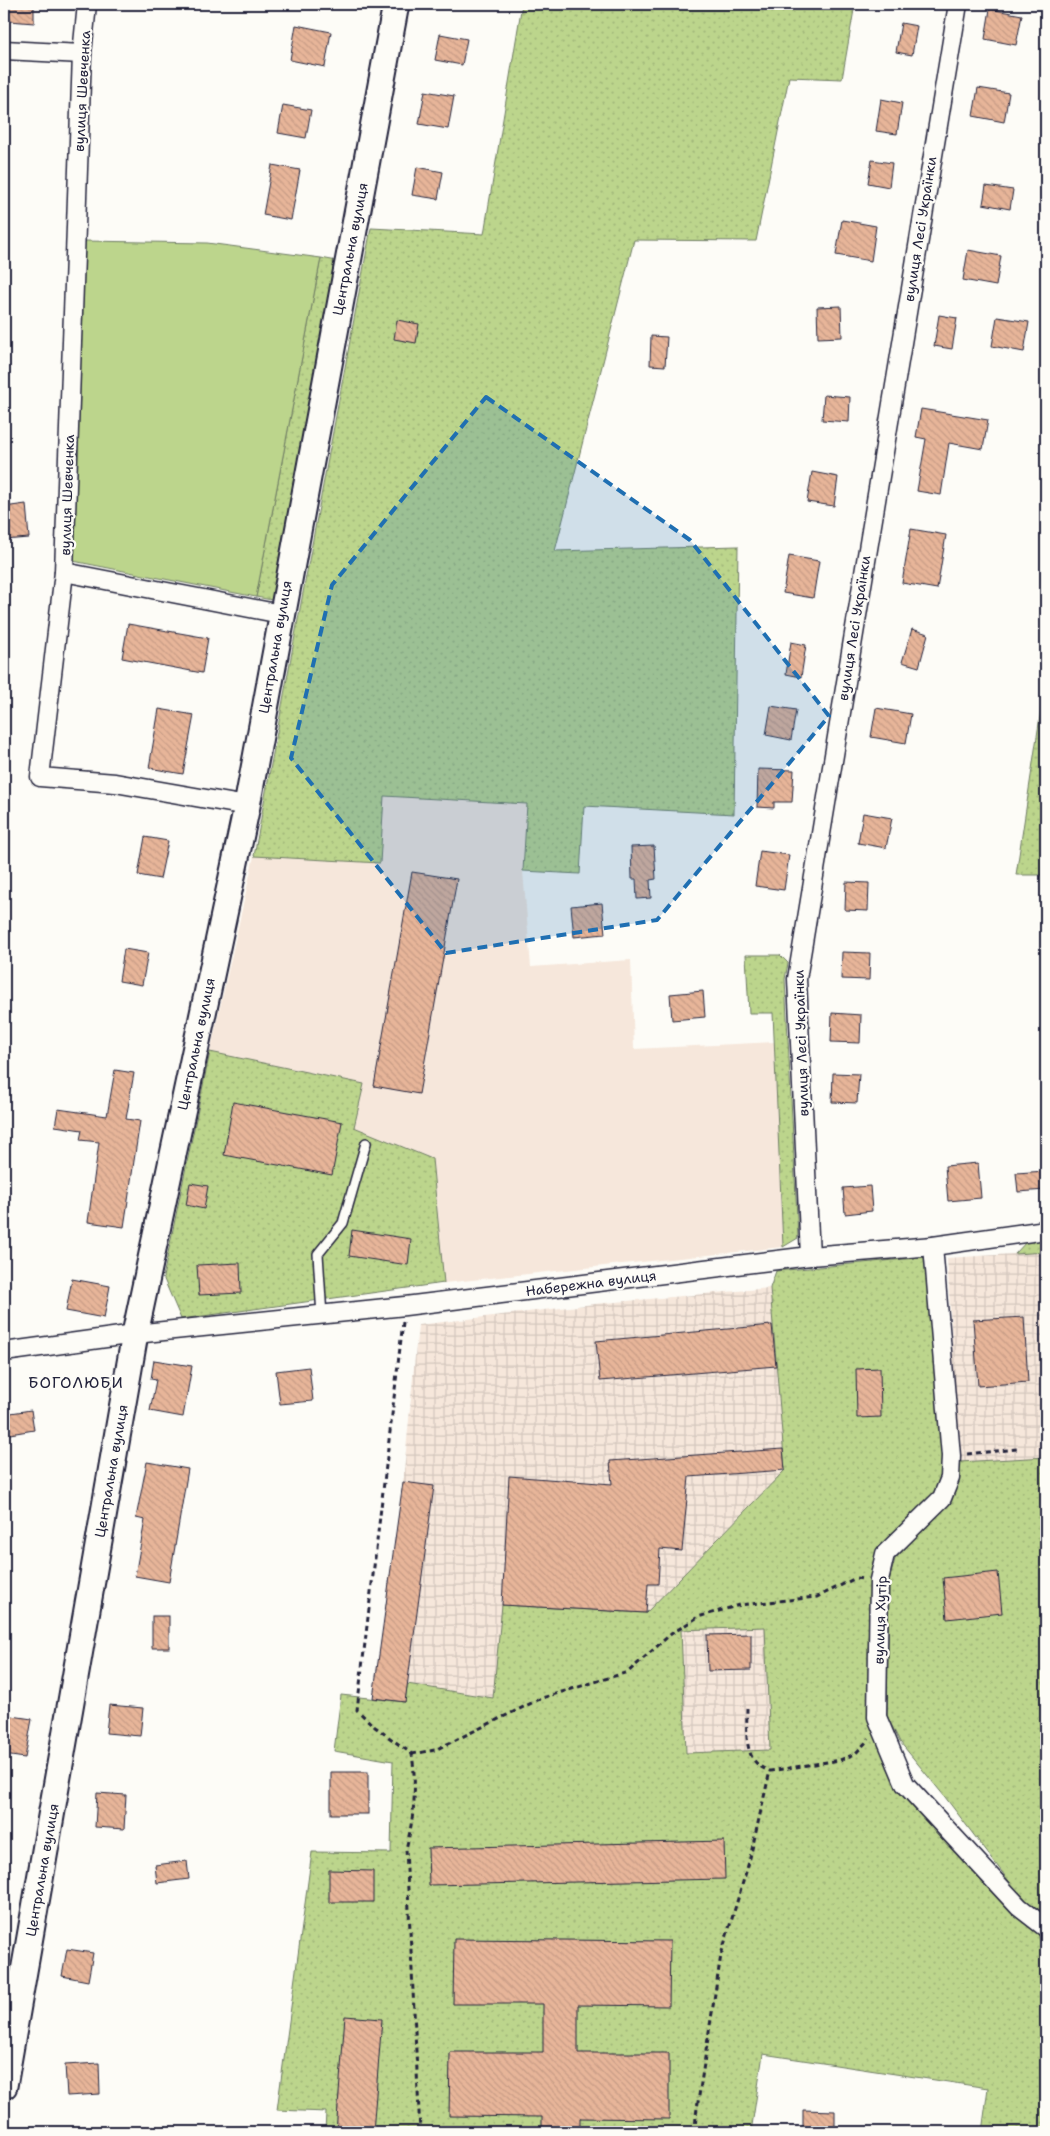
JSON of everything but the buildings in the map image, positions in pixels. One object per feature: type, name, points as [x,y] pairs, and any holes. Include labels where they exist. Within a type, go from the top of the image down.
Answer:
[{"type":"street","name":"вулиця Шевченка","points":[[87,4],[82,54],[64,572],[40,777],[115,783],[247,806]]},
{"type":"street","name":"Центральна вулиця","points":[[4,2086],[135,1334],[247,806],[281,614],[396,4]]},
{"type":"street","name":"вулиця Лесі Українки","points":[[810,1256],[796,979],[958,4]]},
{"type":"street","points":[[4,50],[82,54]]},
{"type":"street","points":[[64,572],[281,614]]},
{"type":"street","name":"Набережна вулиця","points":[[135,1334],[322,1316],[810,1256],[933,1246],[1046,1230]]},
{"type":"street","name":"вулиця Хутір","points":[[933,1246],[951,1456],[950,1478],[942,1498],[886,1554],[879,1580],[878,1718],[905,1784],[1019,1907],[1046,1928]]},
{"type":"street","points":[[4,1352],[135,1334]]},
{"type":"lane","points":[[322,1316],[318,1254],[343,1222],[366,1143]]},
{"type":"path","points":[[405,1306],[357,1710],[375,1727],[412,1754],[416,1778],[415,1806],[406,1849],[420,2132]]},
{"type":"path","points":[[951,1456],[1017,1449]]},
{"type":"path","points":[[412,1754],[434,1750],[542,1698],[628,1672],[671,1634],[698,1617],[740,1605],[817,1597],[856,1578],[879,1580]]},
{"type":"path","points":[[747,1708],[748,1750],[760,1768],[770,1772],[840,1760],[855,1754],[868,1740],[878,1718]]},
{"type":"path","points":[[695,2132],[721,1955],[749,1862],[770,1772]]},
{"type":"highlighted area","points":[[486,397],[690,540],[829,716],[657,920],[446,953],[291,758],[332,585]]},
{"type":"shaded area","points":[[383,796],[527,804],[523,871],[531,967],[631,960],[634,1049],[774,1042],[783,1247],[444,1283],[432,1159],[354,1127],[364,1084],[210,1052],[254,856],[380,863]]},
{"type":"shaded area","points":[[1046,1252],[1046,1457],[959,1462],[947,1258]]},
{"type":"shaded area","points":[[770,1288],[785,1470],[646,1613],[493,1698],[408,1684],[405,1702],[373,1698],[403,1482],[418,1325],[594,1304]]},
{"type":"shaded area","points":[[766,1626],[770,1750],[686,1754],[681,1630]]},
{"type":"green space","points":[[522,4],[855,4],[842,79],[789,77],[756,241],[634,240],[555,551],[738,546],[734,814],[584,806],[580,874],[523,871],[527,804],[384,796],[380,863],[254,856],[371,228],[484,234]]},
{"type":"green space","points":[[84,241],[207,243],[321,258],[256,597],[73,561]]},
{"type":"green space","points":[[321,258],[337,261],[272,600],[256,597]]},
{"type":"green space","points":[[1046,677],[1046,875],[1016,875]]},
{"type":"green space","points":[[746,955],[780,955],[788,963],[785,979],[798,1238],[783,1247],[773,1013],[749,1013]]},
{"type":"green space","points":[[210,1052],[364,1084],[354,1127],[432,1159],[444,1283],[181,1319],[163,1277]]},
{"type":"green space","points":[[1046,1238],[1046,1252],[1015,1254],[1028,1240]]},
{"type":"green space","points":[[927,1257],[944,1455],[943,1477],[936,1494],[879,1550],[870,1719],[899,1788],[1037,1930],[1046,1959],[1045,2132],[982,2132],[988,2088],[763,2054],[751,2132],[325,2132],[326,2112],[277,2110],[312,1852],[391,1853],[393,1761],[334,1751],[341,1695],[405,1702],[407,1684],[493,1698],[502,1605],[646,1613],[785,1470],[770,1288],[776,1271]],"holes":[[[765,1627],[770,1750],[686,1753],[681,1630]]]},
{"type":"green space","points":[[1046,1457],[1046,1913],[1024,1901],[945,1797],[900,1742],[887,1716],[889,1581],[895,1559],[949,1502],[959,1462]]},
{"type":"district","name":"БОГОЛЮБИ","points":[[76,1382]]}]
